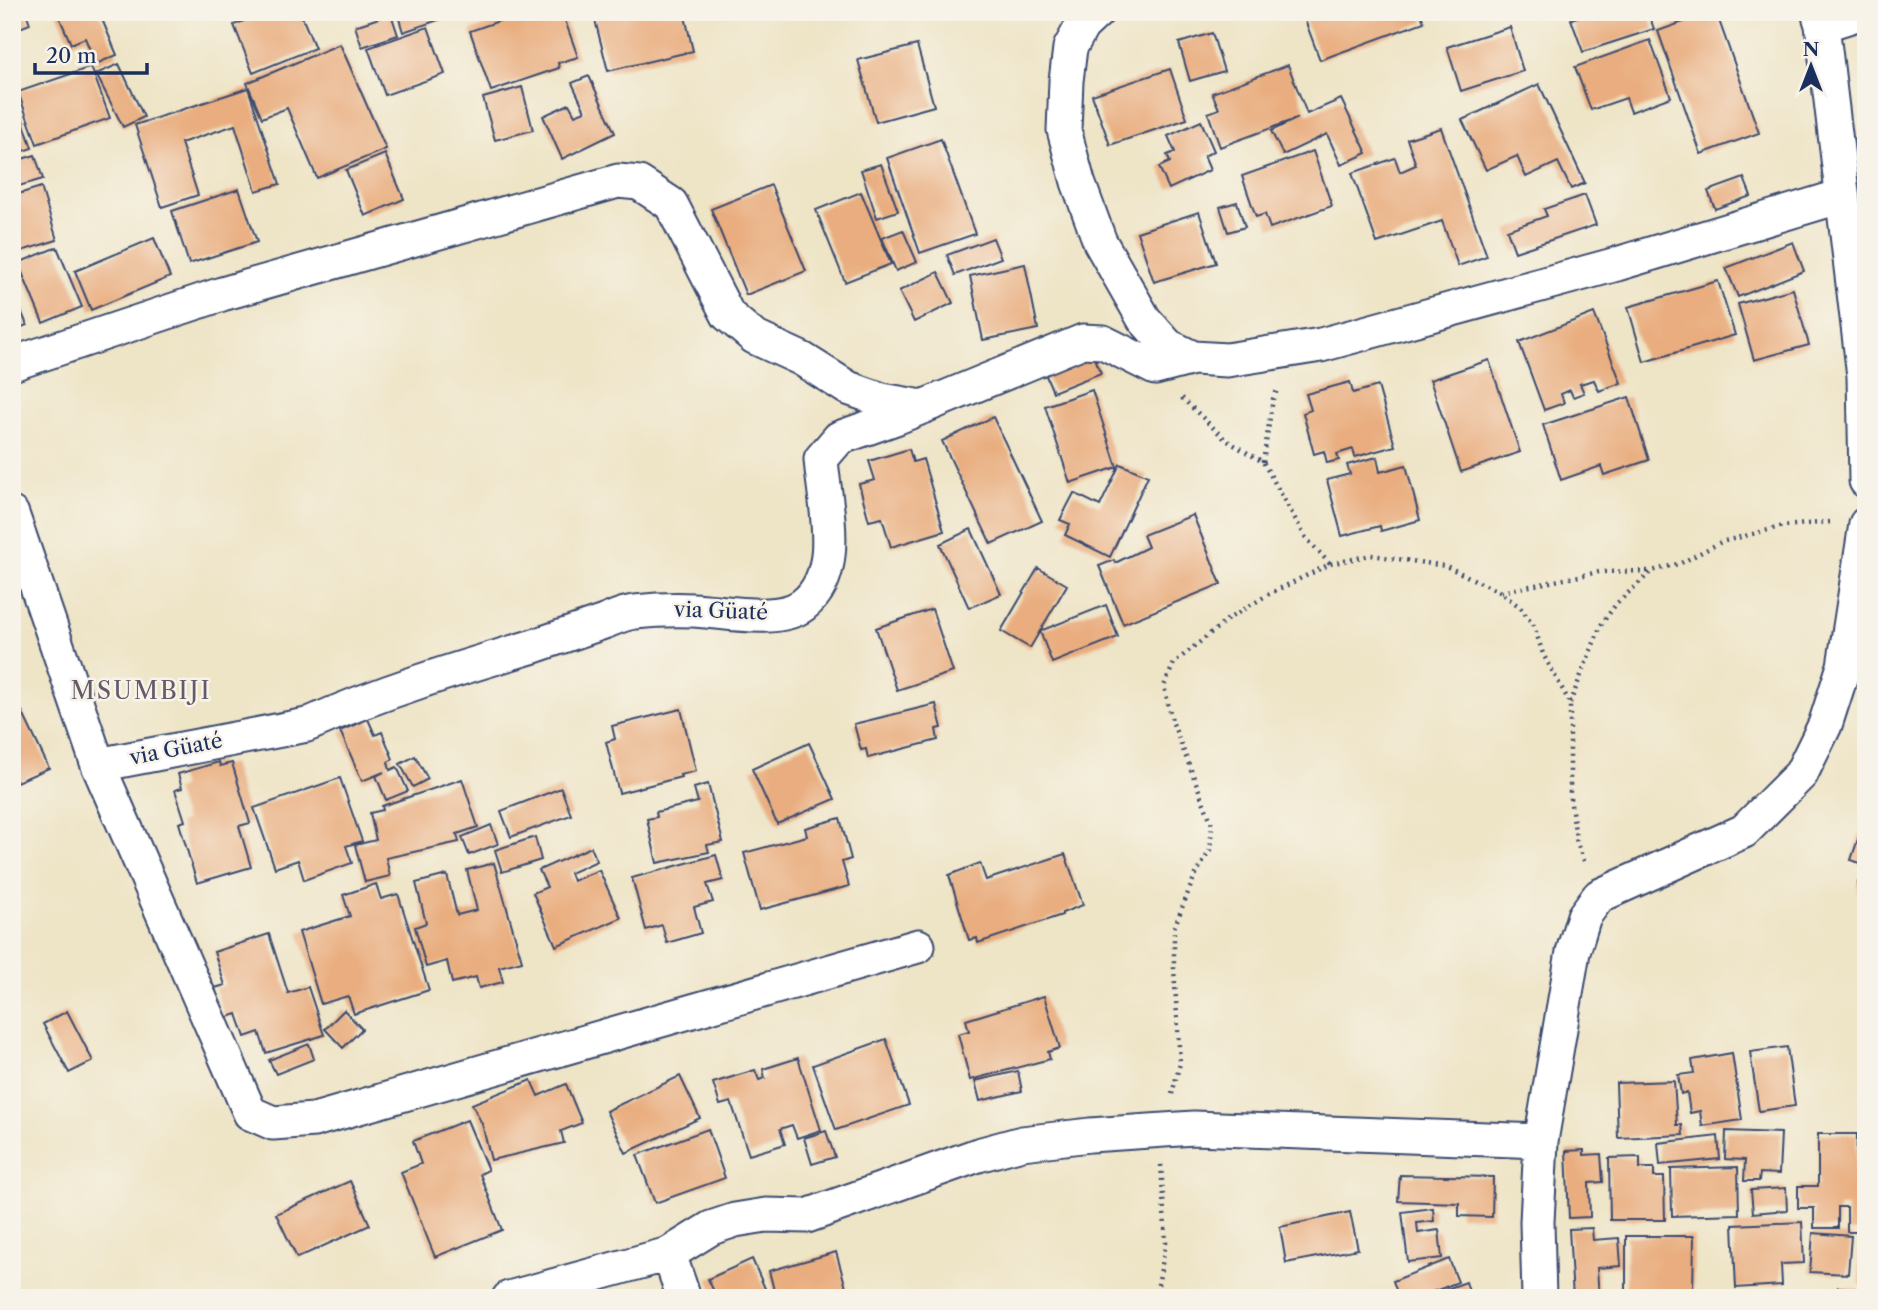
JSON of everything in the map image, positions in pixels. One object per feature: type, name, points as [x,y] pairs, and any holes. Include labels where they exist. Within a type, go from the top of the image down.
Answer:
[{"type":"street","points":[[1097,12],[1082,26],[1070,48],[1066,81],[1064,130],[1078,181],[1100,242],[1144,319],[1167,346],[1193,358]]},
{"type":"street","points":[[1863,12],[1820,19],[1864,376],[1866,481]]},
{"type":"street","points":[[12,364],[222,294],[618,181],[639,183],[671,204],[728,315],[754,337],[802,359],[848,388],[882,400],[922,407]]},
{"type":"street","points":[[1155,368],[1193,358],[1227,360],[1321,345],[1617,264],[1842,196]]},
{"type":"street","name":"via Güaté","points":[[98,765],[307,725],[473,663],[534,646],[630,613],[663,609],[748,616],[781,613],[802,607],[817,591],[830,554],[829,517],[821,459],[839,438],[1083,341],[1103,342],[1155,368]]},
{"type":"street","points":[[12,514],[98,765],[250,1113],[272,1123],[314,1120],[918,946]]},
{"type":"street","points":[[1539,1298],[1536,1222],[1541,1141],[1573,952],[1584,916],[1600,896],[1744,831],[1801,774],[1837,695],[1844,666],[1852,523]]},
{"type":"street","points":[[509,1298],[669,1254],[711,1228],[735,1220],[766,1215],[807,1216],[1023,1143],[1090,1135],[1194,1128],[1541,1141]]},
{"type":"street","points":[[669,1254],[684,1298]]},
{"type":"path","points":[[1263,462],[1273,399],[1294,349]]},
{"type":"path","points":[[1155,368],[1175,392],[1226,440],[1263,462],[1306,538],[1330,564]]},
{"type":"path","points":[[1500,592],[1599,572],[1652,571],[1681,563],[1721,542],[1784,526],[1852,523]]},
{"type":"path","points":[[1158,1285],[1166,1243],[1161,1132],[1180,1063],[1174,928],[1194,878],[1210,850],[1212,824],[1172,721],[1164,686],[1174,663],[1228,619],[1269,594],[1330,564],[1371,555],[1402,558],[1446,566],[1500,592],[1520,607],[1534,626],[1543,654],[1570,703]]},
{"type":"path","points":[[1600,896],[1577,844],[1570,799],[1570,703],[1601,625],[1616,604],[1652,571]]},
{"type":"building","points":[[12,12],[18,12],[19,15],[26,12],[30,24],[12,31]]},
{"type":"building","points":[[57,12],[99,12],[117,55],[96,64],[85,38],[71,44]]},
{"type":"building","points":[[265,12],[300,12],[315,48],[253,73],[234,25]]},
{"type":"building","points":[[397,12],[459,12],[459,13],[403,32]]},
{"type":"building","points":[[525,12],[562,12],[578,57],[558,63],[559,68],[491,91],[470,31]]},
{"type":"building","points":[[593,12],[684,12],[693,51],[608,71]]},
{"type":"building","points":[[1302,12],[1420,12],[1424,22],[1320,60]]},
{"type":"building","points":[[1592,12],[1648,12],[1654,29],[1583,52],[1571,19]]},
{"type":"building","points":[[1716,12],[1759,133],[1701,154],[1658,31]]},
{"type":"building","points":[[391,14],[398,35],[362,47],[355,26]]},
{"type":"building","points":[[428,27],[445,74],[385,95],[368,48]]},
{"type":"building","points":[[1510,27],[1523,71],[1461,91],[1447,47]]},
{"type":"building","points":[[1212,33],[1224,71],[1190,81],[1179,43]]},
{"type":"building","points":[[1650,40],[1671,97],[1631,112],[1626,98],[1591,110],[1575,67]]},
{"type":"building","points":[[340,44],[386,149],[317,178],[287,108],[262,118],[247,83]]},
{"type":"building","points":[[917,45],[934,106],[876,122],[858,60]]},
{"type":"building","points":[[119,64],[144,117],[123,127],[96,74]]},
{"type":"building","points":[[1288,65],[1307,114],[1341,99],[1367,153],[1341,165],[1327,134],[1283,155],[1271,131],[1298,118],[1220,147],[1208,113],[1219,109],[1212,93]]},
{"type":"building","points":[[91,67],[110,118],[37,144],[18,92]]},
{"type":"building","points":[[1170,69],[1187,119],[1110,145],[1092,95]]},
{"type":"building","points":[[589,76],[615,133],[562,159],[543,116],[569,104],[575,115],[585,111],[572,83]]},
{"type":"building","points":[[1539,84],[1585,183],[1571,189],[1558,162],[1526,177],[1517,156],[1486,170],[1462,120]]},
{"type":"building","points":[[522,87],[533,130],[495,140],[483,98]]},
{"type":"building","points":[[248,88],[280,184],[256,191],[235,125],[181,143],[198,195],[162,207],[135,125]]},
{"type":"building","points":[[14,94],[32,148],[12,155],[12,95]]},
{"type":"building","points":[[1201,121],[1214,151],[1204,156],[1210,170],[1169,189],[1159,167],[1170,162],[1167,155],[1175,152],[1168,136]]},
{"type":"building","points":[[1441,128],[1487,256],[1458,266],[1442,221],[1377,243],[1352,173],[1395,158],[1400,172],[1416,165],[1407,139]]},
{"type":"building","points":[[941,139],[975,234],[920,253],[887,158]]},
{"type":"building","points":[[1313,151],[1332,206],[1270,228],[1265,214],[1256,217],[1242,176]]},
{"type":"building","points":[[385,154],[404,199],[365,216],[346,170]]},
{"type":"building","points":[[35,155],[43,179],[12,188],[12,162]]},
{"type":"building","points":[[881,164],[898,211],[877,218],[861,170]]},
{"type":"building","points":[[1744,178],[1751,196],[1715,209],[1708,191]]},
{"type":"building","points":[[771,185],[806,271],[746,295],[711,209]]},
{"type":"building","points":[[41,187],[57,240],[12,254],[12,196]]},
{"type":"building","points":[[239,189],[257,242],[189,264],[172,211]]},
{"type":"building","points":[[861,192],[891,264],[845,282],[816,210]]},
{"type":"building","points":[[1585,195],[1596,225],[1515,252],[1507,230],[1547,216],[1544,209]]},
{"type":"building","points":[[1237,202],[1245,227],[1228,232],[1220,207]]},
{"type":"building","points":[[1199,212],[1216,263],[1154,282],[1137,232]]},
{"type":"building","points":[[903,230],[917,262],[896,271],[882,238]]},
{"type":"building","points":[[154,238],[170,277],[91,310],[75,271]]},
{"type":"building","points":[[993,238],[1001,258],[955,275],[947,255]]},
{"type":"building","points":[[1793,242],[1804,271],[1738,297],[1726,268]]},
{"type":"building","points":[[57,247],[82,307],[43,323],[18,263]]},
{"type":"building","points":[[1025,264],[1038,329],[983,340],[970,276]]},
{"type":"building","points":[[938,272],[953,303],[914,322],[899,291]]},
{"type":"building","points":[[1718,281],[1735,335],[1644,362],[1628,307]]},
{"type":"building","points":[[12,289],[27,325],[12,331]]},
{"type":"building","points":[[1793,289],[1809,345],[1754,360],[1738,304]]},
{"type":"building","points":[[1594,313],[1621,383],[1599,391],[1594,380],[1580,384],[1584,393],[1573,397],[1570,390],[1561,394],[1564,403],[1544,410],[1519,342]]},
{"type":"building","points":[[1092,351],[1101,373],[1053,392],[1044,371]]},
{"type":"building","points":[[1489,360],[1520,452],[1461,472],[1430,380]]},
{"type":"building","points":[[1350,382],[1353,393],[1378,386],[1395,446],[1355,457],[1353,449],[1337,454],[1339,460],[1327,463],[1324,451],[1314,454],[1303,413],[1311,410],[1306,394]]},
{"type":"building","points":[[1092,390],[1117,467],[1070,483],[1045,406]]},
{"type":"building","points":[[1629,397],[1649,460],[1604,475],[1601,466],[1561,480],[1543,425]]},
{"type":"building","points":[[993,417],[1042,521],[991,544],[942,441]]},
{"type":"building","points":[[909,449],[913,462],[923,459],[944,531],[891,547],[882,518],[869,521],[859,484],[875,480],[869,461]]},
{"type":"building","points":[[1377,457],[1380,472],[1406,465],[1420,520],[1381,531],[1380,526],[1342,536],[1327,480],[1350,474],[1347,465]]},
{"type":"building","points":[[1120,464],[1148,476],[1110,557],[1065,535],[1070,524],[1060,520],[1074,493],[1100,506]]},
{"type":"building","points":[[1193,515],[1221,584],[1123,624],[1099,566],[1114,560],[1115,563],[1148,547],[1143,535]]},
{"type":"building","points":[[971,529],[1001,594],[969,608],[940,544]]},
{"type":"building","points":[[1038,568],[1067,585],[1030,648],[1001,631]]},
{"type":"building","points":[[1106,605],[1118,637],[1052,663],[1040,631]]},
{"type":"building","points":[[932,609],[953,672],[897,690],[876,628]]},
{"type":"building","points":[[17,701],[49,768],[12,784],[12,703]]},
{"type":"building","points":[[936,704],[942,728],[936,729],[938,740],[868,758],[866,749],[861,750],[854,724]]},
{"type":"building","points":[[681,709],[696,771],[619,793],[606,742],[615,739],[612,726]]},
{"type":"building","points":[[368,719],[375,735],[382,732],[393,759],[388,762],[390,770],[397,767],[408,791],[386,800],[376,776],[384,772],[362,781],[340,731]]},
{"type":"building","points":[[809,743],[835,799],[777,824],[752,769]]},
{"type":"building","points":[[415,756],[428,779],[413,787],[400,764]]},
{"type":"building","points":[[219,762],[220,766],[232,763],[250,823],[239,826],[251,867],[197,883],[179,823],[185,821],[175,790],[182,788],[178,774]]},
{"type":"building","points":[[340,778],[362,841],[346,846],[352,863],[304,880],[298,860],[275,868],[254,808]]},
{"type":"building","points":[[462,779],[478,827],[457,834],[459,842],[386,858],[390,876],[365,882],[355,845],[376,840],[370,813],[383,810],[382,806]]},
{"type":"building","points":[[708,784],[723,842],[707,845],[709,852],[657,863],[647,819],[657,817],[656,812],[698,802],[694,788]]},
{"type":"building","points":[[561,788],[571,815],[511,837],[501,811]]},
{"type":"building","points":[[840,818],[851,859],[842,862],[849,886],[760,910],[744,853],[807,836],[805,828]]},
{"type":"building","points":[[1866,818],[1866,865],[1851,860]]},
{"type":"building","points":[[491,825],[498,844],[469,855],[462,837]]},
{"type":"building","points":[[535,837],[541,860],[502,872],[495,850]]},
{"type":"building","points":[[591,847],[597,861],[570,873],[573,881],[599,870],[621,918],[556,946],[533,893],[547,887],[539,870]]},
{"type":"building","points":[[1065,854],[1083,905],[1062,915],[978,943],[977,938],[969,940],[949,875],[980,863],[986,880]]},
{"type":"building","points":[[716,855],[723,880],[707,884],[713,902],[694,907],[701,933],[667,943],[662,925],[646,930],[632,878]]},
{"type":"building","points":[[494,863],[522,961],[499,967],[503,982],[479,988],[476,977],[452,983],[447,961],[426,967],[415,927],[426,923],[416,883],[447,875],[457,915],[477,910],[467,870]]},
{"type":"building","points":[[1858,882],[1866,882],[1866,894],[1858,894]]},
{"type":"building","points":[[376,884],[381,899],[398,894],[429,990],[354,1014],[348,996],[321,1004],[299,932],[350,916],[343,895]]},
{"type":"building","points":[[269,934],[288,993],[308,987],[324,1035],[266,1053],[259,1032],[245,1037],[237,1014],[225,1018],[215,988],[225,985],[214,952]]},
{"type":"building","points":[[1044,996],[1060,1048],[1048,1052],[1050,1059],[970,1080],[958,1034],[969,1031],[966,1020]]},
{"type":"building","points":[[344,1010],[362,1029],[343,1048],[325,1029]]},
{"type":"building","points":[[67,1011],[93,1061],[69,1073],[43,1024]]},
{"type":"building","points":[[886,1039],[909,1105],[836,1130],[813,1065]]},
{"type":"building","points":[[309,1044],[314,1059],[276,1074],[269,1060]]},
{"type":"building","points":[[1787,1047],[1795,1106],[1759,1111],[1750,1052]]},
{"type":"building","points":[[1732,1053],[1742,1120],[1702,1126],[1700,1111],[1690,1113],[1687,1092],[1681,1094],[1678,1075],[1694,1073],[1692,1060]]},
{"type":"building","points":[[798,1058],[821,1130],[797,1138],[792,1125],[780,1129],[785,1144],[749,1155],[731,1102],[720,1105],[713,1083],[755,1070],[759,1080],[765,1078],[763,1069]]},
{"type":"building","points":[[1018,1071],[1022,1091],[980,1101],[975,1081]]},
{"type":"building","points":[[680,1076],[700,1118],[626,1153],[606,1111]]},
{"type":"building","points":[[531,1080],[538,1096],[566,1084],[582,1123],[561,1131],[564,1143],[491,1160],[482,1124],[472,1104]]},
{"type":"building","points":[[1674,1081],[1677,1125],[1682,1125],[1683,1135],[1618,1138],[1616,1083]]},
{"type":"building","points":[[467,1120],[488,1170],[480,1174],[502,1230],[435,1257],[401,1172],[421,1164],[413,1141]]},
{"type":"building","points":[[708,1129],[725,1178],[655,1203],[637,1155]]},
{"type":"building","points":[[826,1131],[835,1157],[812,1164],[804,1138]]},
{"type":"building","points":[[1726,1131],[1781,1133],[1779,1174],[1760,1173],[1759,1181],[1744,1181],[1745,1160],[1725,1159]]},
{"type":"building","points":[[1818,1134],[1857,1134],[1856,1183],[1866,1183],[1866,1232],[1847,1232],[1847,1207],[1838,1207],[1838,1228],[1814,1228],[1814,1208],[1798,1208],[1798,1186],[1818,1186]]},
{"type":"building","points":[[1718,1136],[1720,1159],[1660,1165],[1658,1143]]},
{"type":"building","points":[[1584,1150],[1584,1155],[1601,1154],[1603,1182],[1589,1183],[1590,1217],[1569,1218],[1566,1151]]},
{"type":"building","points":[[1640,1157],[1640,1168],[1654,1168],[1654,1177],[1664,1177],[1665,1220],[1610,1220],[1609,1158]]},
{"type":"building","points":[[1738,1167],[1739,1214],[1672,1216],[1671,1169]]},
{"type":"building","points":[[1400,1175],[1493,1177],[1492,1217],[1459,1216],[1459,1203],[1398,1201]]},
{"type":"building","points":[[350,1181],[370,1225],[297,1258],[276,1214]]},
{"type":"building","points":[[1786,1188],[1787,1210],[1753,1213],[1751,1190]]},
{"type":"building","points":[[1433,1208],[1434,1221],[1417,1223],[1418,1233],[1439,1230],[1442,1258],[1408,1262],[1402,1212]]},
{"type":"building","points":[[1350,1212],[1358,1249],[1286,1263],[1280,1227]]},
{"type":"building","points":[[1802,1222],[1804,1263],[1781,1264],[1782,1285],[1736,1288],[1733,1225]]},
{"type":"building","points":[[1592,1228],[1593,1240],[1619,1238],[1621,1266],[1597,1268],[1599,1298],[1573,1298],[1569,1229]]},
{"type":"building","points":[[1813,1233],[1851,1236],[1848,1274],[1810,1272]]},
{"type":"building","points":[[1626,1236],[1694,1236],[1693,1297],[1626,1296]]},
{"type":"building","points":[[836,1252],[849,1298],[796,1298],[795,1294],[776,1298],[769,1271]]},
{"type":"building","points":[[1859,1255],[1866,1255],[1866,1284],[1860,1284]]},
{"type":"building","points":[[752,1259],[767,1293],[756,1298],[717,1298],[708,1279]]},
{"type":"building","points":[[1449,1259],[1458,1282],[1417,1298],[1399,1298],[1393,1281]]},
{"type":"building","points":[[1466,1282],[1471,1298],[1425,1298],[1425,1297]]},
{"type":"building","points":[[1838,1287],[1856,1289],[1856,1298],[1801,1298],[1801,1294],[1810,1294],[1810,1290],[1823,1291],[1823,1295],[1837,1295]]},
{"type":"district","name":"MSUMBIJI","points":[[141,691]]}]
